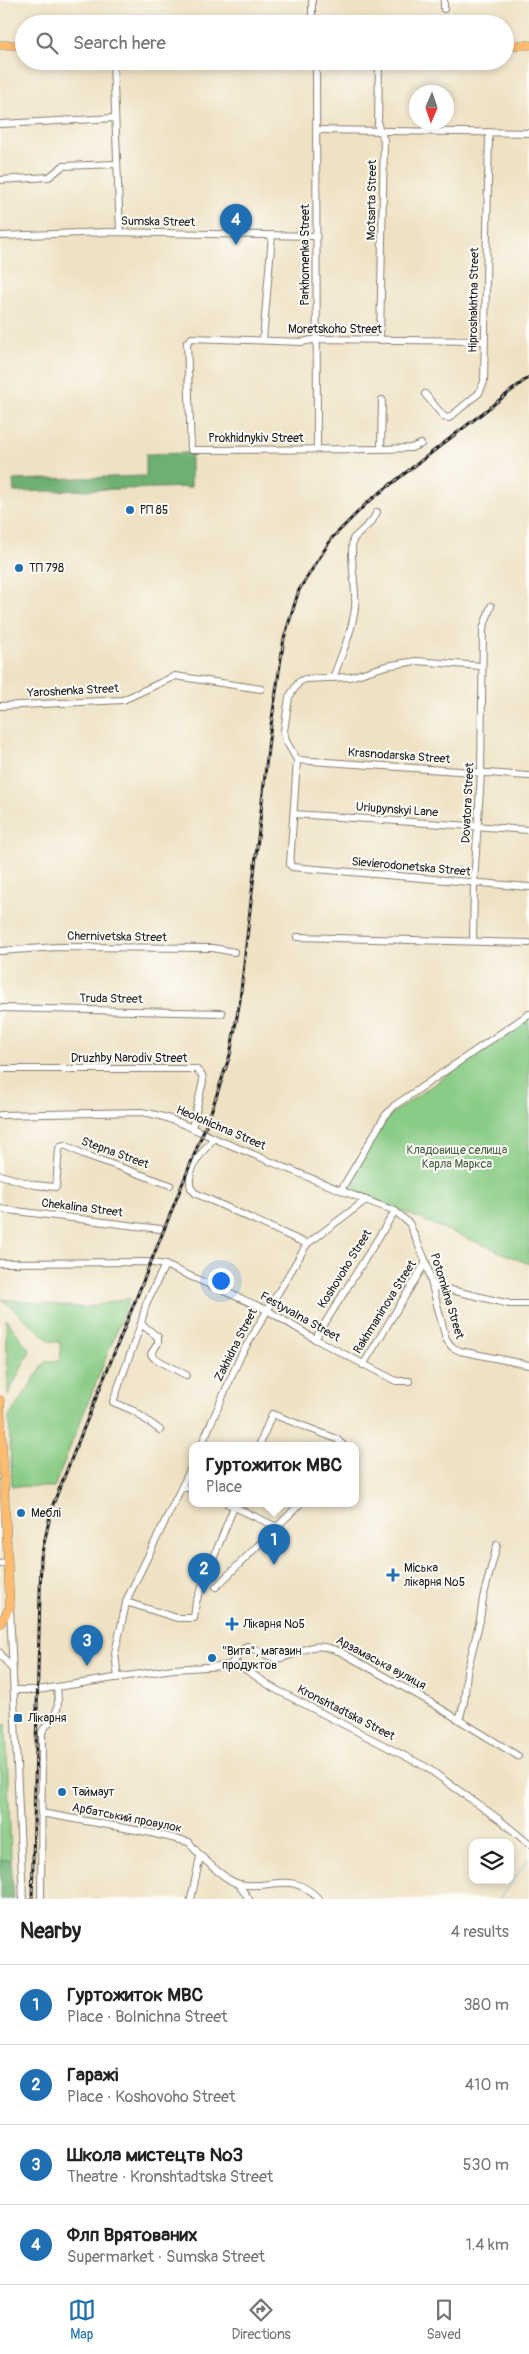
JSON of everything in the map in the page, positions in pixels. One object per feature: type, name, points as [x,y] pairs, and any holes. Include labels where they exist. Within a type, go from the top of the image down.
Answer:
[{"type":"main road","points":[[0,45],[15,45]]},
{"type":"main road","points":[[514,46],[529,46]]},
{"type":"main road","points":[[0,1400],[4,1562],[10,1607],[0,1624]]},
{"type":"street","points":[[312,0],[312,15]]},
{"type":"street","points":[[444,0],[444,9]]},
{"type":"street","points":[[113,70],[120,232]]},
{"type":"street","name":"Parkhomenka Street","points":[[316,70],[317,449]]},
{"type":"street","name":"Motsarta Street","points":[[379,70],[378,126],[384,140],[380,340]]},
{"type":"street","points":[[0,124],[116,118]]},
{"type":"street","points":[[317,130],[529,133]]},
{"type":"street","name":"Hiproshakhtna Street","points":[[425,394],[447,418],[479,393],[484,382],[489,132]]},
{"type":"street","points":[[0,180],[49,176],[63,166],[117,164]]},
{"type":"street","name":"Sumska Street","points":[[0,236],[120,232],[316,236]]},
{"type":"street","points":[[263,340],[272,235]]},
{"type":"street","name":"Moretskoho Street","points":[[188,342],[192,338],[302,342],[317,339],[484,342]]},
{"type":"street","name":"Prokhidnykiv Street","points":[[188,342],[190,449],[381,449],[411,448],[420,444]]},
{"type":"street","points":[[381,449],[382,400]]},
{"type":"street","points":[[334,678],[352,623],[355,607],[351,562],[353,539],[372,521],[377,512]]},
{"type":"street","name":"Dovatora Street","points":[[473,941],[474,884],[482,773],[482,629],[491,606]]},
{"type":"street","points":[[294,814],[297,760],[286,741],[284,731],[289,697],[299,682],[305,679],[350,677],[386,666],[416,661],[481,666]]},
{"type":"street","name":"Yaroshenka Street","points":[[0,706],[122,700],[176,676],[260,689]]},
{"type":"street","name":"Krasnodarska Street","points":[[297,760],[529,776]]},
{"type":"street","name":"Uriupynskyi Lane","points":[[294,814],[529,830]]},
{"type":"street","name":"Sievierodonetska Street","points":[[294,814],[290,866],[292,867],[474,884],[529,887]]},
{"type":"street","points":[[298,937],[529,943]]},
{"type":"street","name":"Chernivetska Street","points":[[0,951],[57,947],[214,948],[234,952]]},
{"type":"street","name":"Truda Street","points":[[0,1008],[222,1013]]},
{"type":"street","points":[[341,1190],[385,1116],[394,1106],[529,1014]]},
{"type":"street","name":"Druzhby Narodiv Street","points":[[0,1070],[196,1069],[202,1074],[204,1081],[192,1128]]},
{"type":"street","name":"Heolohichna Street","points":[[0,1115],[141,1112],[171,1118],[214,1138],[366,1200]]},
{"type":"street","points":[[214,1138],[195,1164],[190,1184],[191,1188],[195,1192],[307,1244]]},
{"type":"street","name":"Stepna Street","points":[[0,1175],[34,1185],[56,1187],[59,1149],[61,1146],[65,1146],[82,1154],[170,1185]]},
{"type":"street","name":"Zakhidna Street","points":[[203,1442],[241,1355],[307,1244],[366,1200]]},
{"type":"street","name":"Potomkina Street","points":[[366,1200],[395,1211],[409,1223],[426,1262],[434,1286],[446,1339],[452,1347],[460,1351],[529,1364]]},
{"type":"street","name":"Chekalina Street","points":[[0,1209],[160,1229]]},
{"type":"street","name":"Koshovoho Street","points":[[315,1339],[395,1211]]},
{"type":"street","name":"Festyvalna Street","points":[[0,1263],[147,1262],[165,1265],[267,1310],[315,1339],[396,1381],[409,1381]]},
{"type":"street","name":"Rakhmaninova Street","points":[[363,1365],[426,1262]]},
{"type":"street","points":[[160,1430],[134,1410],[113,1402],[142,1324],[146,1304],[165,1265]]},
{"type":"street","points":[[434,1286],[510,1304],[529,1304]]},
{"type":"street","points":[[142,1324],[158,1337],[158,1343],[151,1354],[154,1358],[186,1375]]},
{"type":"street","points":[[261,1442],[272,1414],[337,1439],[340,1442]]},
{"type":"street","points":[[118,1678],[115,1653],[126,1602],[189,1473]]},
{"type":"street","points":[[183,1487],[189,1489]]},
{"type":"street","points":[[126,1602],[177,1618],[194,1618],[196,1602],[232,1507]]},
{"type":"street","points":[[237,1507],[277,1527]]},
{"type":"street","points":[[216,1586],[297,1507]]},
{"type":"street","points":[[459,1720],[464,1703],[467,1672],[480,1620],[483,1598],[497,1545]]},
{"type":"street","points":[[10,1607],[23,1899]]},
{"type":"street","name":"Арзамаська вулиця","points":[[231,1664],[247,1646],[276,1659],[312,1645],[327,1646],[350,1656],[518,1756]]},
{"type":"street","points":[[0,1653],[13,1671]]},
{"type":"street","points":[[14,1690],[57,1687],[172,1669],[231,1664]]},
{"type":"street","name":"Kronshtadtska Street","points":[[231,1664],[239,1665],[273,1688],[426,1767],[500,1820],[529,1844]]},
{"type":"street","points":[[41,1899],[42,1732],[44,1726],[51,1722],[57,1712],[57,1687]]},
{"type":"street","name":"Арбатський провулок","points":[[41,1814],[147,1832],[189,1842],[200,1857],[238,1884],[249,1899]]},
{"type":"street","points":[[191,1899],[200,1857]]},
{"type":"street","points":[[238,1884],[282,1881],[310,1890],[319,1899]]},
{"type":"green space","points":[[191,453],[191,487],[14,492],[13,480],[146,476],[146,454]]},
{"type":"green space","name":"Кладовище селища Карла Маркса","points":[[529,1018],[529,1264],[346,1188],[368,1148],[390,1115]]},
{"type":"green space","points":[[130,1298],[54,1487],[12,1486],[9,1417],[46,1361],[61,1361],[60,1342],[50,1341],[2,1299],[84,1308]]},
{"type":"green space","points":[[6,1319],[30,1351],[8,1395]]},
{"type":"green space","points":[[6,1724],[11,1860],[0,1860],[0,1726]]},
{"type":"green space","points":[[0,1860],[11,1860],[14,1899],[0,1899]]},
{"type":"waterway","points":[[499,1899],[529,1859]]},
{"type":"railway","points":[[32,1899],[41,1557],[52,1507],[209,1118],[230,1055],[240,1000],[269,739],[284,638],[299,590],[332,538],[368,502],[529,377]]},
{"type":"place","name":"Флп Врятованих","points":[[236,245]]},
{"type":"place","name":"РП 85","points":[[130,510]]},
{"type":"place","name":"ТП 798","points":[[19,568]]},
{"type":"place","name":"Меблі","points":[[21,1513]]},
{"type":"place","name":"Гуртожиток МВС","points":[[274,1565]]},
{"type":"place","name":"Міська лікарня №5","points":[[393,1575]]},
{"type":"place","name":"Гаражі","points":[[204,1594]]},
{"type":"place","name":"Лікарня №5","points":[[232,1624]]},
{"type":"place","name":"\"Вита\", магазин продуктов","points":[[212,1658]]},
{"type":"place","name":"Школа мистецтв №3","points":[[87,1666]]},
{"type":"place","name":"Лікарня","points":[[18,1718]]},
{"type":"place","name":"Таймаут","points":[[62,1792]]}]
